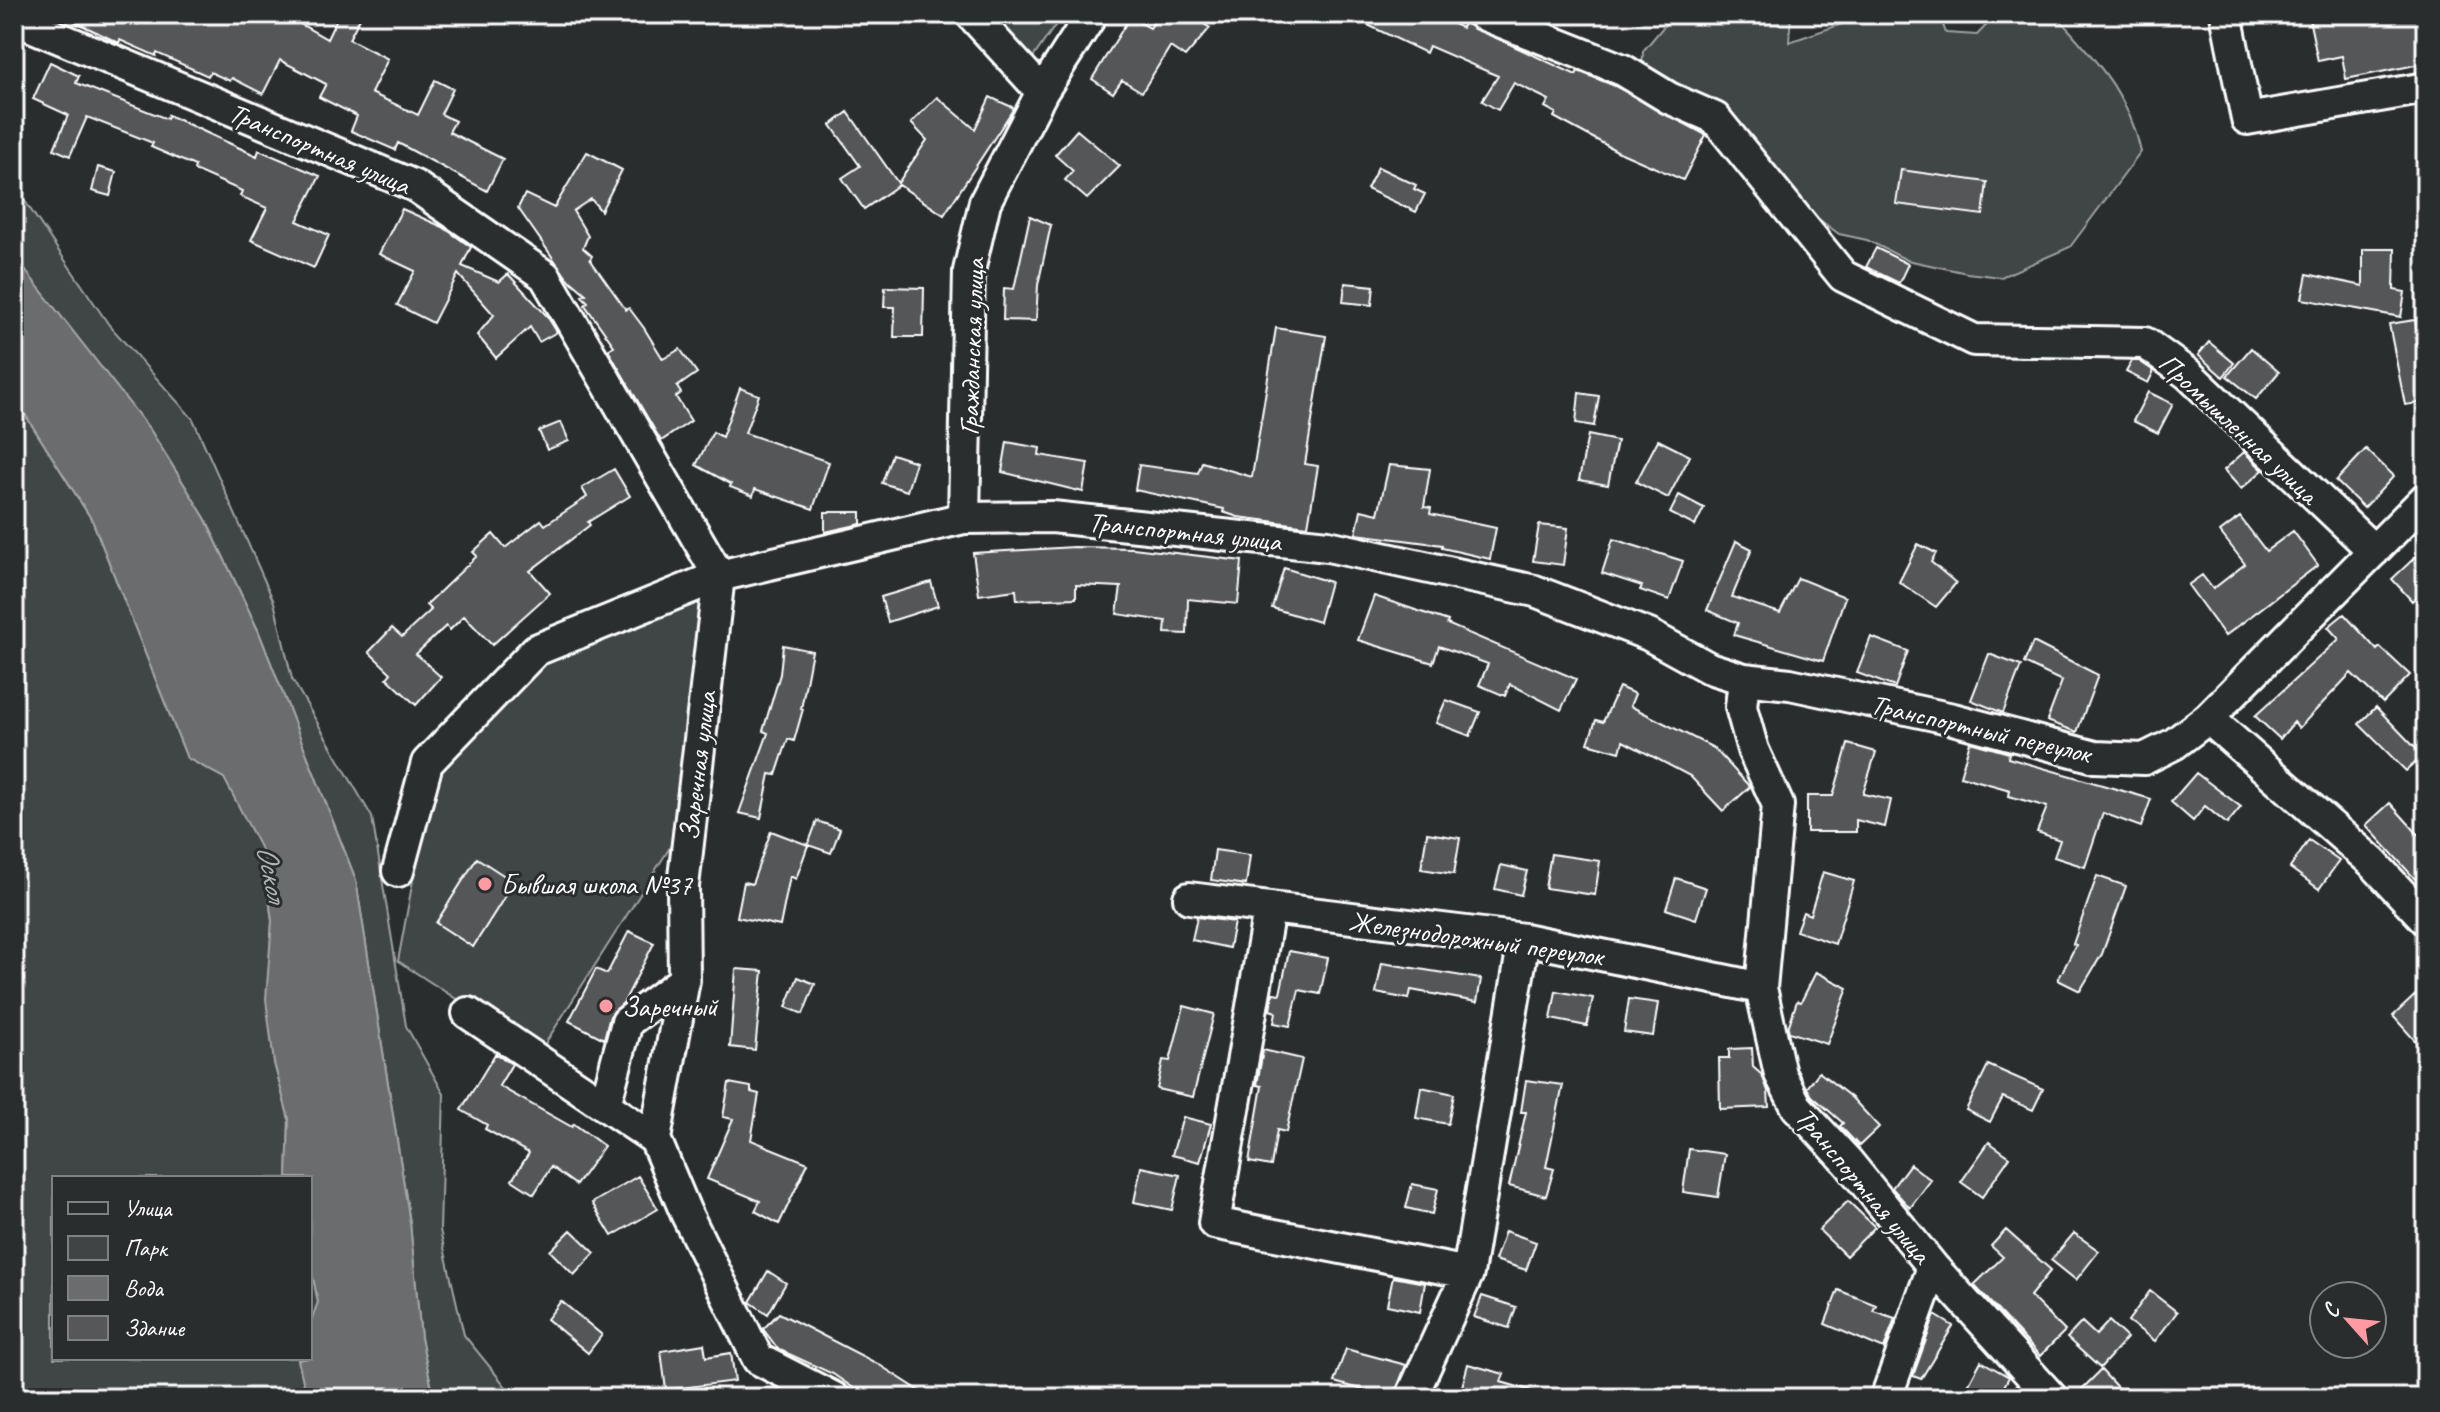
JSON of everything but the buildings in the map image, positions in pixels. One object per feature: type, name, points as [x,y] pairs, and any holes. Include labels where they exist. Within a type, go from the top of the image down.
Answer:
[{"type":"street","points":[[971,14],[1042,92]]},
{"type":"street","name":"Гражданская улица","points":[[964,518],[969,271],[985,202],[1042,92],[1092,14]]},
{"type":"street","name":"Промышленная улица","points":[[1482,14],[1623,70],[1669,98],[1715,118],[1843,276],[1974,340],[2145,343],[2188,374],[2374,551]]},
{"type":"street","points":[[2226,14],[2247,119],[2426,88]]},
{"type":"street","name":"Транспортная улица","points":[[14,19],[415,186],[545,276],[719,576],[964,518],[1052,517],[1328,546],[1535,591],[1649,635],[1709,668],[1744,679],[1741,707],[1753,750],[1778,805],[1761,988],[1780,1074],[1797,1107],[1848,1162],[1933,1267],[2052,1398]]},
{"type":"street","name":"Транспортный переулок","points":[[1744,679],[1790,684],[1953,719],[2095,757],[2144,759],[2174,744],[2208,718],[2426,498]]},
{"type":"street","points":[[398,871],[427,763],[536,650],[719,576]]},
{"type":"street","name":"Заречная улица","points":[[655,1139],[684,980],[683,886],[719,576]]},
{"type":"street","points":[[2208,718],[2372,862],[2426,920]]},
{"type":"street","name":"Железнодорожный переулок","points":[[1189,898],[1524,939],[1761,988]]},
{"type":"street","points":[[1269,910],[1214,1223],[1468,1273]]},
{"type":"street","points":[[1411,1398],[1468,1273],[1524,939]]},
{"type":"street","points":[[605,1105],[627,1022],[684,980]]},
{"type":"street","points":[[468,1013],[655,1139],[686,1213],[758,1359],[834,1398]]},
{"type":"street","points":[[1886,1398],[1933,1267]]},
{"type":"green space","points":[[1009,14],[1063,14],[1032,59],[1000,21]]},
{"type":"green space","points":[[1674,14],[1791,14],[1789,42],[1848,22],[1856,14],[1939,14],[1946,33],[1977,35],[1997,14],[2055,14],[2096,61],[2118,93],[2128,111],[2141,152],[2070,247],[2001,277],[1907,260],[1867,240],[1839,234],[1794,201],[1642,73],[1643,51]]},
{"type":"green space","points":[[14,192],[22,197],[109,325],[193,419],[274,602],[292,679],[372,817],[406,1026],[444,1094],[440,1230],[464,1335],[515,1398],[434,1398],[421,1338],[410,1223],[356,880],[258,630],[205,518],[151,431],[14,256]]},
{"type":"green space","points":[[14,397],[92,520],[187,758],[224,777],[263,852],[272,921],[267,999],[274,1063],[289,1119],[287,1176],[52,1176],[52,1360],[299,1360],[307,1398],[14,1398]]},
{"type":"green space","points":[[710,587],[676,838],[539,1053],[398,961],[435,761],[540,652]]},
{"type":"green space","points":[[312,1272],[318,1302],[312,1319]]},
{"type":"water","name":"Оскол","points":[[14,256],[151,431],[205,518],[258,630],[356,880],[410,1223],[421,1338],[434,1398],[307,1398],[298,1360],[312,1360],[312,1319],[318,1302],[312,1272],[312,1176],[287,1176],[289,1119],[274,1063],[266,999],[272,921],[263,853],[224,778],[187,758],[92,520],[14,397]]},
{"type":"place","name":"Бывшая школа №37","points":[[485,884]]},
{"type":"place","name":"Заречный","points":[[606,1006]]}]
